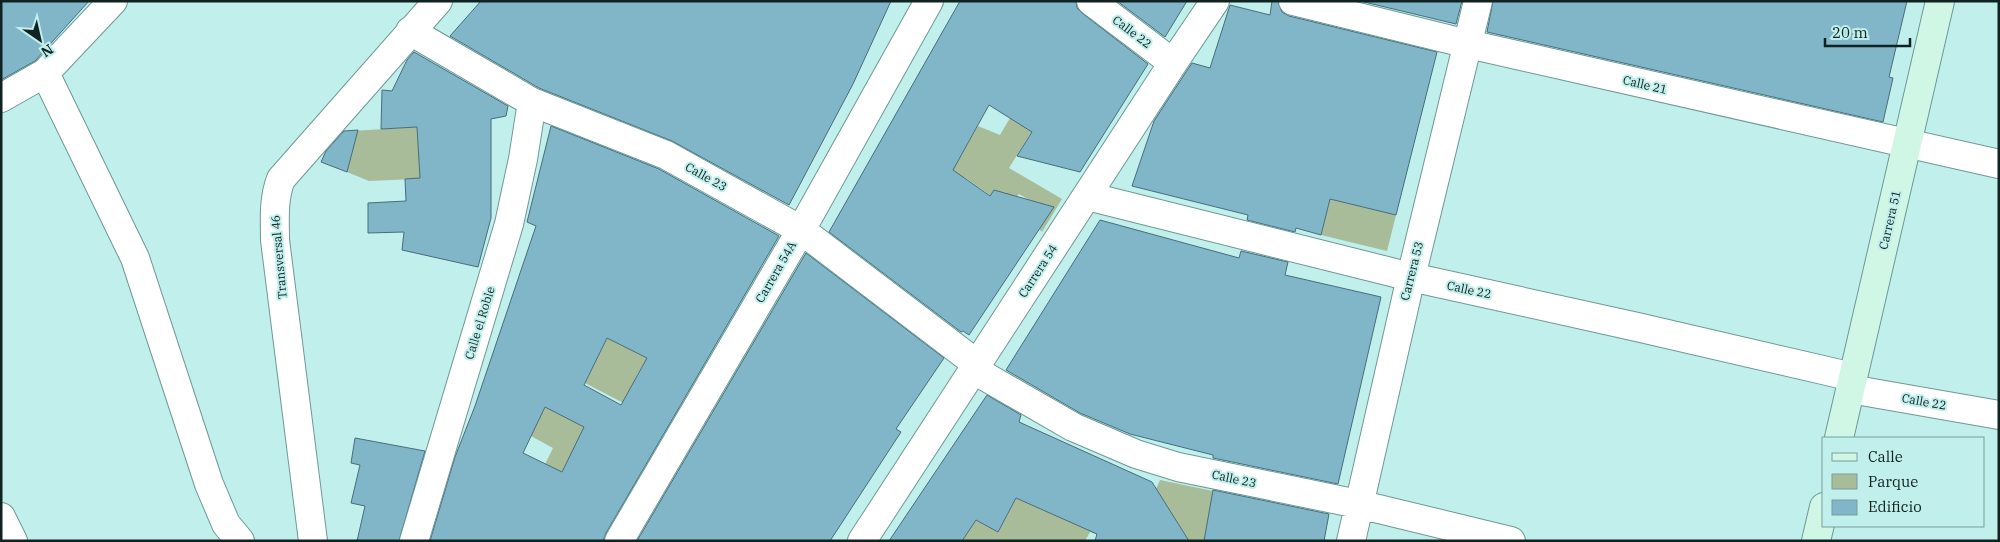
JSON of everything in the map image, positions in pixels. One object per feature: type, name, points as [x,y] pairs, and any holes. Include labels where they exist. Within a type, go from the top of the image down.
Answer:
[{"type":"street","points":[[1,98],[45,73],[113,1]]},
{"type":"street","name":"Transversal 46","points":[[313,541],[275,240],[276,197],[281,179],[438,1]]},
{"type":"street","name":"Carrera 54A","points":[[619,541],[801,230],[929,1]]},
{"type":"street","name":"Calle 22","points":[[1091,1],[1172,63]]},
{"type":"street","name":"Carrera 54","points":[[862,541],[1172,63],[1215,1]]},
{"type":"street","name":"Calle 21","points":[[1293,1],[1468,44],[1999,164]]},
{"type":"street","name":"Carrera 53","points":[[1351,541],[1410,277],[1478,1]]},
{"type":"street","name":"Carrera 51","points":[[1839,437],[1940,1]]},
{"type":"street","name":"Calle 23","points":[[410,31],[532,102],[666,155],[801,230],[976,367],[1073,428],[1136,454],[1178,467],[1358,504],[1511,541]]},
{"type":"street","points":[[45,73],[135,258],[209,484],[226,524],[240,541]]},
{"type":"street","name":"Calle el Roble","points":[[414,541],[509,224],[523,158],[532,102]]},
{"type":"street","name":"Calle 22","points":[[1087,196],[1410,277],[1852,383],[1999,415]]},
{"type":"street","points":[[1816,541],[1822,515]]},
{"type":"street","points":[[1,518],[13,541]]},
{"type":"green space","points":[[1020,101],[1032,131],[1009,168],[1062,199],[1042,232],[1039,229],[1050,212],[1019,194],[1008,208],[967,179],[952,171],[978,126],[1000,135]]},
{"type":"green space","points":[[417,127],[419,157],[438,178],[369,181],[347,172],[351,131]]},
{"type":"green space","points":[[1330,199],[1396,215],[1387,251],[1321,235]]},
{"type":"green space","points":[[667,322],[636,377],[635,409],[585,383],[607,338]]},
{"type":"green space","points":[[575,402],[601,417],[566,464],[552,491],[536,483],[553,448],[531,436],[545,407],[567,418]]},
{"type":"green space","points":[[1160,480],[1213,491],[1204,541],[1189,541],[1173,516],[1145,536],[1139,527]]},
{"type":"green space","points":[[1016,498],[1064,519],[1069,511],[1101,536],[1090,532],[1085,541],[962,541],[976,520],[998,532]]},
{"type":"building","points":[[1,1],[89,1],[35,61],[1,80]]},
{"type":"building","points":[[481,1],[891,1],[853,84],[789,205],[672,141],[539,88],[450,36]]},
{"type":"building","points":[[960,1],[1076,1],[1077,8],[1082,13],[1148,64],[1080,172],[1017,156],[1032,132],[989,105],[953,170],[990,196],[994,190],[1054,207],[969,335],[963,331],[961,332],[829,232]]},
{"type":"building","points":[[1117,1],[1187,1],[1165,37]]},
{"type":"building","points":[[1272,1],[1278,1],[1282,12],[1289,16],[1437,52],[1396,215],[1330,199],[1321,235],[1296,228],[1295,232],[1247,220],[1248,215],[1132,186],[1154,121],[1186,72],[1192,63],[1210,68],[1230,5],[1270,15]]},
{"type":"building","points":[[1360,1],[1462,1],[1456,24]]},
{"type":"building","points":[[1493,1],[1907,1],[1889,77],[1893,78],[1883,122],[1487,32]]},
{"type":"building","points":[[414,52],[508,106],[506,116],[491,119],[491,218],[478,267],[402,250],[404,232],[368,233],[368,203],[406,201],[405,179],[420,178],[417,127],[381,129],[382,90],[392,91],[407,60]]},
{"type":"building","points":[[551,126],[659,169],[779,236],[603,541],[430,541],[455,457],[475,406],[536,226],[527,222]],"holes":[[[607,338],[647,358],[621,405],[584,385]],[[545,407],[584,427],[562,472],[523,453]]]},
{"type":"building","points":[[358,130],[347,172],[321,162],[326,151],[344,131]]},
{"type":"building","points":[[1100,220],[1239,258],[1241,251],[1288,262],[1285,275],[1381,297],[1338,484],[1213,458],[1213,455],[1130,434],[1080,413],[1006,370]]},
{"type":"building","points":[[806,253],[944,358],[896,429],[901,432],[830,541],[637,541]]},
{"type":"building","points":[[987,395],[1021,415],[1019,422],[1152,482],[1189,541],[1095,541],[1097,534],[1016,498],[998,532],[976,520],[962,541],[889,541]]},
{"type":"building","points":[[355,438],[425,451],[399,541],[357,541],[365,506],[351,503],[360,465],[351,463]]},
{"type":"building","points":[[1213,490],[1329,514],[1324,541],[1204,541]]}]
